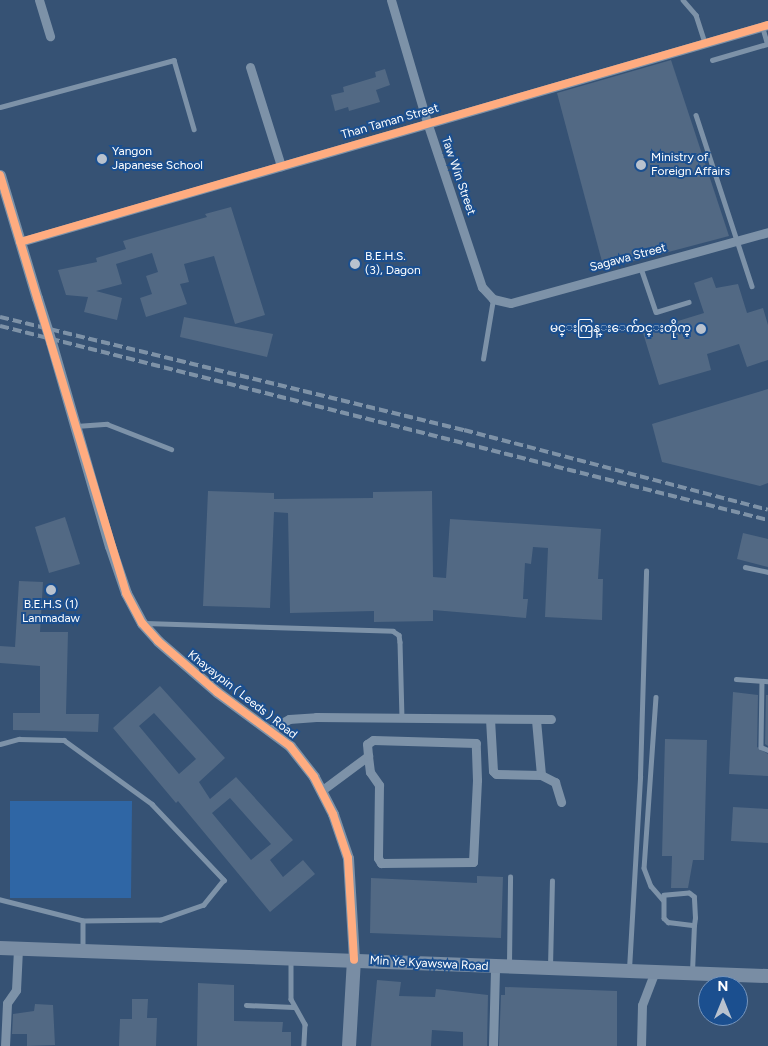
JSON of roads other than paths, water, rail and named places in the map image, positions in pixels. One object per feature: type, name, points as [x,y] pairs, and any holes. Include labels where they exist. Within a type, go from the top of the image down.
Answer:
[{"type":"main road","name":"Min Ye Kyawswa Road","points":[[0,948],[768,976]]},
{"type":"main road","points":[[349,1046],[354,960]]},
{"type":"street","points":[[39,0],[50,36]]},
{"type":"street","name":"Taw Win Street","points":[[391,0],[427,122],[482,287],[493,299]]},
{"type":"street","name":"Than Taman Street","points":[[20,242],[427,122],[765,26]]},
{"type":"street","points":[[250,67],[281,166]]},
{"type":"street","name":"Khayaypin ( Leeds ) Road","points":[[0,175],[126,593],[142,623],[158,641],[217,692],[270,730],[301,758],[333,814],[348,858],[354,960]]},
{"type":"street","name":"Sagawa Street","points":[[493,299],[511,303],[768,232]]},
{"type":"street","points":[[270,730],[289,719],[551,720]]},
{"type":"street","points":[[490,719],[493,771],[496,774],[541,775],[555,782],[561,802]]},
{"type":"street","points":[[536,720],[541,775]]},
{"type":"street","points":[[373,740],[476,743],[477,780],[473,862],[382,863],[378,858],[379,785],[370,772],[368,756],[367,744],[373,740]]},
{"type":"street","points":[[321,791],[368,756]]},
{"type":"street","points":[[5,1046],[4,1000],[16,990],[18,949]]},
{"type":"street","points":[[494,1046],[502,967]]},
{"type":"street","points":[[641,1046],[642,1005],[655,971]]},
{"type":"lane","points":[[683,0],[696,15],[705,43]]},
{"type":"lane","points":[[712,60],[768,44],[765,26]]},
{"type":"lane","points":[[0,106],[174,60],[194,129]]},
{"type":"lane","points":[[696,115],[739,240],[752,286]]},
{"type":"lane","points":[[641,268],[656,312],[688,302]]},
{"type":"lane","points":[[483,359],[493,299]]},
{"type":"lane","points":[[75,426],[108,424],[171,449]]},
{"type":"lane","points":[[745,567],[768,572]]},
{"type":"lane","points":[[629,970],[640,776],[646,571]]},
{"type":"lane","points":[[142,623],[393,631],[399,635],[400,642],[402,718]]},
{"type":"lane","points":[[736,680],[768,681]]},
{"type":"lane","points":[[762,681],[761,749],[768,750]]},
{"type":"lane","points":[[656,697],[644,868],[651,886],[662,900],[664,918],[668,922],[694,925]]},
{"type":"lane","points":[[0,744],[20,738],[64,740],[152,804],[224,880],[204,906],[161,920],[83,921],[0,900]]},
{"type":"lane","points":[[502,967],[510,877]]},
{"type":"lane","points":[[550,969],[552,881]]},
{"type":"lane","points":[[662,900],[668,893],[689,892],[694,897],[692,973]]},
{"type":"lane","points":[[83,921],[83,952]]},
{"type":"lane","points":[[291,960],[294,1007]]},
{"type":"lane","points":[[246,1004],[294,1007],[302,1013],[305,1024],[304,1046]]},
{"type":"railway","points":[[0,317],[464,430],[768,510]]},
{"type":"railway","points":[[0,326],[768,520]]},
{"type":"place","name":"Yangon Japanese School","points":[[102,159]]},
{"type":"place","name":"Ministry of Foreign Affairs","points":[[641,165]]},
{"type":"place","name":"B.E.H.S. (3), Dagon","points":[[355,264]]},
{"type":"place","name":"မင္းကြန္းေက်ာင္းတိုက္","points":[[701,329]]},
{"type":"place","name":"B.E.H.S (1) Lanmadaw","points":[[51,590]]}]
